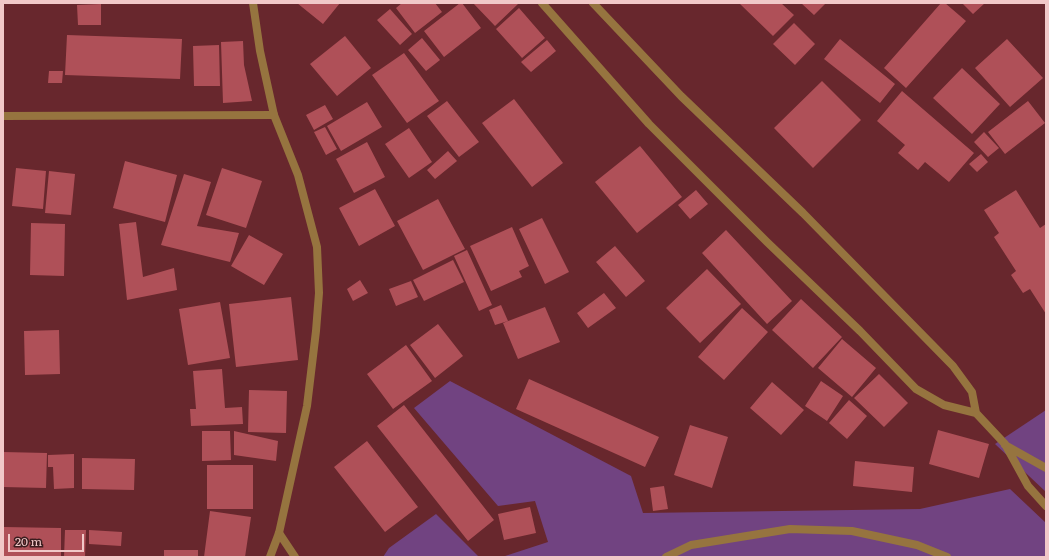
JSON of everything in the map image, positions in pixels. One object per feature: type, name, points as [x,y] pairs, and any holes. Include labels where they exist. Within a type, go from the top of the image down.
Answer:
[{"type":"street","points":[[253,3],[260,51],[274,115],[298,175],[318,247],[319,293],[307,406],[279,533],[270,557]]},
{"type":"street","points":[[542,3],[649,124],[767,242],[860,331],[916,389],[944,404],[976,413],[1005,444],[1028,486],[1046,506]]},
{"type":"street","points":[[593,3],[681,96],[803,213],[953,366],[972,392],[976,413]]},
{"type":"street","points":[[3,116],[274,115]]},
{"type":"street","points":[[1005,444],[1046,468]]},
{"type":"street","points":[[666,557],[691,546],[790,529],[852,531],[917,545],[947,557]]},
{"type":"street","points":[[279,533],[295,557]]},
{"type":"shaded area","points":[[450,381],[631,476],[643,513],[920,509],[1010,489],[1046,523],[1046,557],[502,557],[548,542],[535,501],[498,506],[414,408]]},
{"type":"shaded area","points":[[1046,410],[1046,492],[995,444]]},
{"type":"shaded area","points":[[436,514],[479,557],[383,557],[389,548]]},
{"type":"building","points":[[297,3],[340,3],[323,24]]},
{"type":"building","points":[[402,3],[435,3],[442,12],[415,33],[396,8]]},
{"type":"building","points":[[462,3],[481,28],[444,57],[424,31]]},
{"type":"building","points":[[473,3],[516,3],[518,4],[495,26]]},
{"type":"building","points":[[739,3],[781,3],[794,15],[773,36]]},
{"type":"building","points":[[801,3],[826,3],[814,15]]},
{"type":"building","points":[[941,3],[945,3],[966,21],[906,88],[884,68]]},
{"type":"building","points":[[962,3],[985,3],[973,14]]},
{"type":"building","points":[[101,4],[101,25],[78,25],[77,5]]},
{"type":"building","points":[[519,8],[545,38],[522,58],[496,29]]},
{"type":"building","points":[[390,9],[412,34],[400,45],[377,20]]},
{"type":"building","points":[[794,23],[815,44],[795,65],[773,44]]},
{"type":"building","points":[[67,35],[182,39],[180,79],[65,75]]},
{"type":"building","points":[[345,36],[371,68],[337,96],[310,64]]},
{"type":"building","points":[[422,38],[440,60],[426,71],[408,50]]},
{"type":"building","points":[[840,39],[895,84],[880,103],[824,59]]},
{"type":"building","points":[[1007,39],[1043,78],[1010,107],[975,68]]},
{"type":"building","points":[[547,40],[556,51],[531,72],[521,62]]},
{"type":"building","points":[[243,41],[244,65],[252,101],[223,103],[221,42]]},
{"type":"building","points":[[219,45],[220,86],[194,86],[193,46]]},
{"type":"building","points":[[404,53],[439,101],[407,123],[372,75]]},
{"type":"building","points":[[962,68],[1000,104],[972,134],[933,98]]},
{"type":"building","points":[[49,71],[63,71],[62,83],[48,83]]},
{"type":"building","points":[[822,81],[861,120],[813,168],[774,128]]},
{"type":"building","points":[[902,91],[974,153],[949,182],[925,162],[918,170],[898,153],[905,145],[877,121]]},
{"type":"building","points":[[514,99],[563,163],[532,187],[482,123]]},
{"type":"building","points":[[447,101],[479,142],[459,157],[427,116]]},
{"type":"building","points":[[1028,101],[1045,123],[1005,154],[988,132]]},
{"type":"building","points":[[367,102],[382,127],[341,151],[327,126]]},
{"type":"building","points":[[325,105],[333,119],[314,130],[306,115]]},
{"type":"building","points":[[325,127],[337,149],[326,155],[314,132]]},
{"type":"building","points":[[409,128],[432,162],[409,178],[385,144]]},
{"type":"building","points":[[984,132],[999,148],[988,157],[974,142]]},
{"type":"building","points":[[367,142],[385,177],[354,193],[336,159]]},
{"type":"building","points":[[640,146],[682,197],[637,233],[595,182]]},
{"type":"building","points":[[448,151],[457,161],[435,179],[427,170]]},
{"type":"building","points":[[981,154],[988,162],[977,172],[969,164]]},
{"type":"building","points":[[125,161],[177,175],[165,222],[113,208]]},
{"type":"building","points":[[16,168],[46,171],[43,209],[12,206]]},
{"type":"building","points":[[222,168],[262,181],[246,228],[206,215]]},
{"type":"building","points":[[49,171],[75,174],[71,215],[45,213]]},
{"type":"building","points":[[184,174],[211,182],[197,226],[239,233],[230,262],[161,245]]},
{"type":"building","points":[[375,189],[395,226],[359,246],[339,208]]},
{"type":"building","points":[[696,190],[708,204],[690,219],[678,205]]},
{"type":"building","points":[[1016,190],[1040,228],[1046,224],[1046,314],[1030,289],[1023,293],[1011,275],[1016,271],[994,237],[999,233],[984,210]]},
{"type":"building","points":[[438,199],[465,249],[423,270],[397,221]]},
{"type":"building","points":[[542,218],[569,272],[545,284],[519,229]]},
{"type":"building","points":[[136,222],[143,277],[174,268],[177,290],[127,300],[119,224]]},
{"type":"building","points":[[31,223],[65,224],[64,276],[30,275]]},
{"type":"building","points":[[512,227],[529,266],[519,271],[522,277],[491,291],[470,246]]},
{"type":"building","points":[[726,230],[792,301],[767,324],[702,253]]},
{"type":"building","points":[[249,235],[283,254],[264,285],[231,266]]},
{"type":"building","points":[[615,246],[645,281],[626,297],[596,262]]},
{"type":"building","points":[[467,250],[492,305],[479,311],[454,256]]},
{"type":"building","points":[[453,260],[464,282],[424,301],[413,280]]},
{"type":"building","points":[[707,269],[741,304],[700,343],[666,308]]},
{"type":"building","points":[[360,280],[368,293],[353,301],[347,289]]},
{"type":"building","points":[[411,281],[418,297],[396,306],[389,289]]},
{"type":"building","points":[[604,293],[616,308],[588,328],[577,313]]},
{"type":"building","points":[[291,297],[298,360],[236,367],[229,304]]},
{"type":"building","points":[[801,299],[842,337],[813,368],[772,330]]},
{"type":"building","points":[[220,302],[230,358],[188,365],[179,309]]},
{"type":"building","points":[[501,305],[508,321],[495,325],[489,310]]},
{"type":"building","points":[[545,307],[560,342],[518,359],[503,323]]},
{"type":"building","points":[[742,308],[768,332],[724,380],[698,357]]},
{"type":"building","points":[[438,324],[463,356],[435,378],[410,345]]},
{"type":"building","points":[[59,330],[60,374],[25,375],[24,331]]},
{"type":"building","points":[[842,339],[876,368],[852,397],[818,368]]},
{"type":"building","points":[[406,345],[432,381],[393,409],[367,374]]},
{"type":"building","points":[[222,369],[225,408],[242,407],[243,424],[191,426],[190,409],[196,409],[193,371]]},
{"type":"building","points":[[879,374],[908,403],[884,427],[854,398]]},
{"type":"building","points":[[529,379],[659,437],[645,467],[516,409]]},
{"type":"building","points":[[821,381],[843,396],[827,421],[805,406]]},
{"type":"building","points":[[772,382],[804,410],[781,435],[750,408]]},
{"type":"building","points":[[249,390],[287,391],[286,433],[248,432]]},
{"type":"building","points":[[849,400],[867,416],[847,439],[829,423]]},
{"type":"building","points":[[404,405],[494,520],[468,541],[377,426]]},
{"type":"building","points":[[690,425],[728,437],[712,488],[674,475]]},
{"type":"building","points":[[938,430],[989,444],[979,478],[929,464]]},
{"type":"building","points":[[202,431],[230,431],[231,460],[202,461]]},
{"type":"building","points":[[234,431],[278,441],[276,461],[234,455]]},
{"type":"building","points":[[367,441],[418,507],[385,532],[334,467]]},
{"type":"building","points":[[3,452],[47,453],[46,488],[3,487]]},
{"type":"building","points":[[74,454],[74,488],[54,489],[53,467],[48,467],[48,455]]},
{"type":"building","points":[[82,458],[135,459],[134,490],[82,489]]},
{"type":"building","points":[[855,461],[914,467],[912,492],[853,486]]},
{"type":"building","points":[[207,465],[253,465],[253,509],[207,509]]},
{"type":"building","points":[[664,486],[668,509],[653,511],[650,488]]},
{"type":"building","points":[[530,507],[536,533],[504,540],[498,514]]},
{"type":"building","points":[[210,511],[251,517],[245,557],[204,557]]},
{"type":"building","points":[[4,527],[61,528],[61,557],[4,557]]},
{"type":"building","points":[[65,530],[86,530],[85,557],[64,557]]},
{"type":"building","points":[[89,530],[122,532],[121,546],[89,544]]},
{"type":"building","points":[[164,550],[198,550],[198,557],[164,557]]}]
